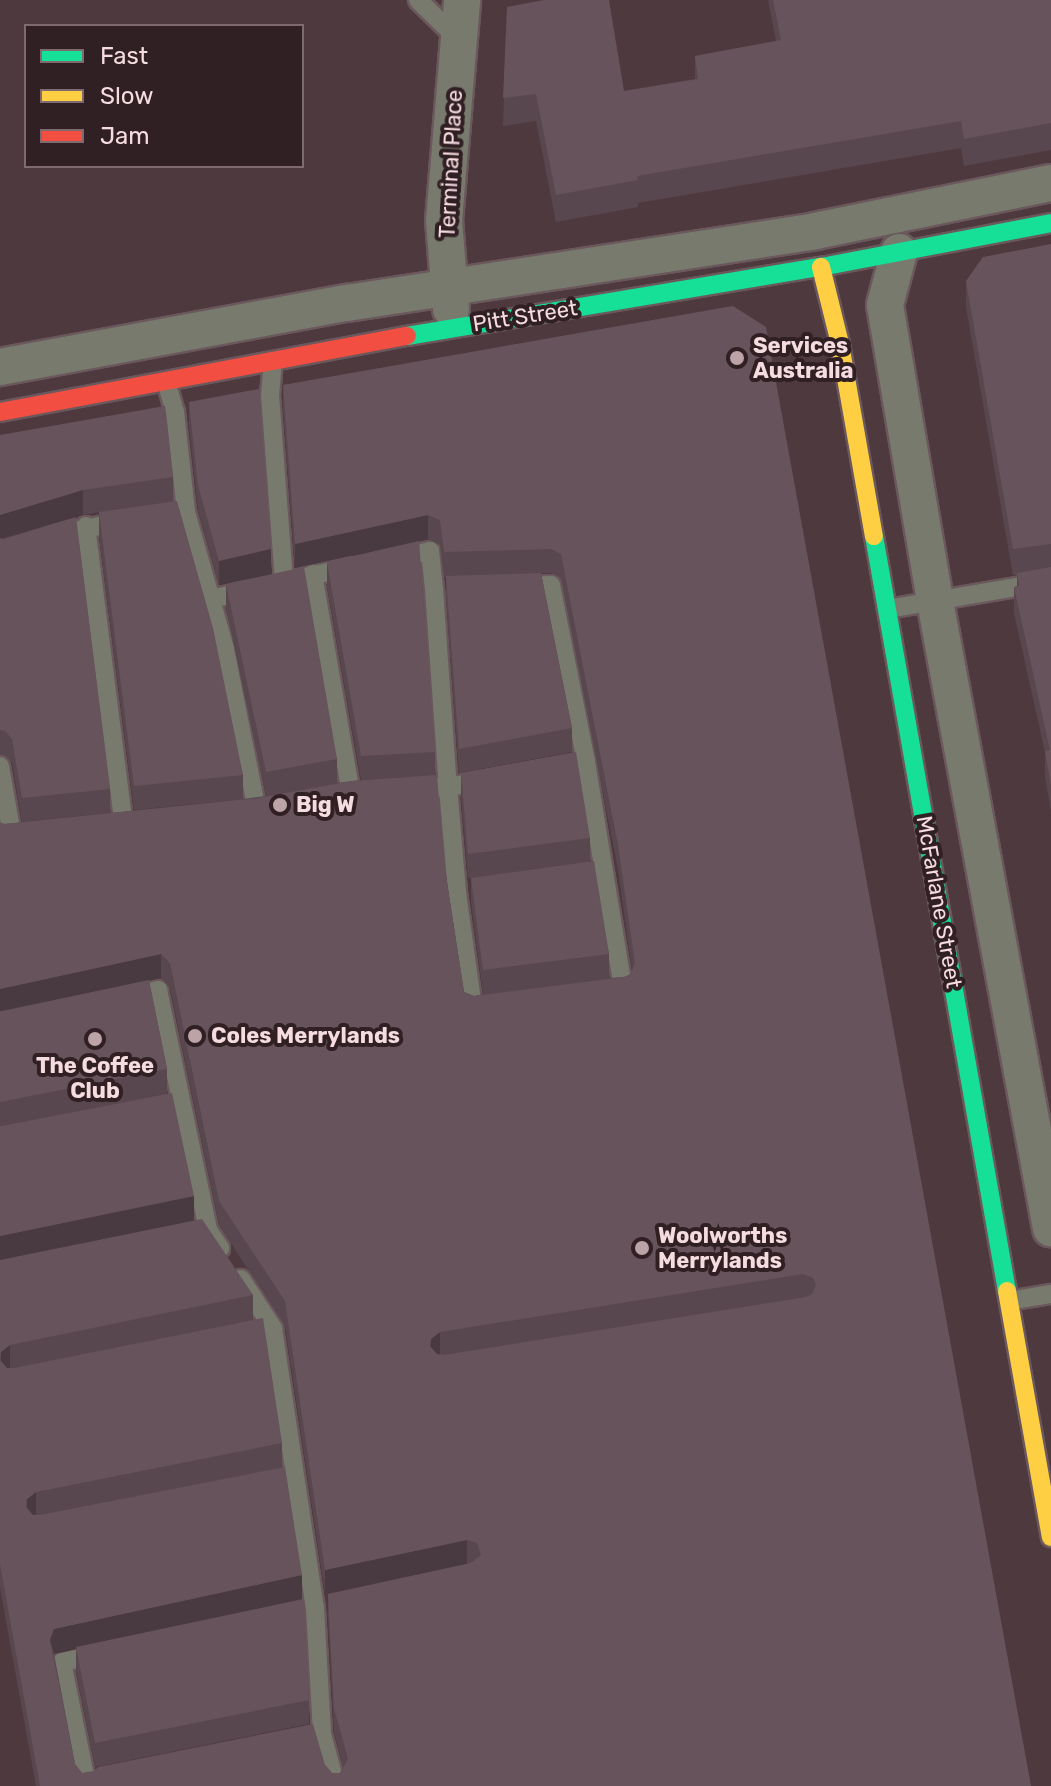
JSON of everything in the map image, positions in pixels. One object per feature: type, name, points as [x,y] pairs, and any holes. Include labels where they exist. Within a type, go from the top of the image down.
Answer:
[{"type":"street","name":"Terminal Place","points":[[453,327],[447,286],[444,221],[462,0]]},
{"type":"street","name":"Pitt Street","points":[[0,367],[447,286],[815,231],[1051,183]]},
{"type":"street","name":"Pitt Street","points":[[0,412],[453,327],[821,267],[1051,223]]},
{"type":"street","points":[[899,252],[885,305],[935,601],[1051,1228]]},
{"type":"street","name":"McFarlane Street","points":[[821,267],[840,344],[1051,1537]]},
{"type":"lane","points":[[418,0],[458,39]]},
{"type":"lane","points":[[273,361],[270,395],[284,582]]},
{"type":"lane","points":[[166,381],[175,412],[186,512],[225,649],[250,811],[289,805]]},
{"type":"lane","points":[[43,539],[86,526],[186,512]]},
{"type":"lane","points":[[86,526],[124,824]]},
{"type":"lane","points":[[211,599],[313,574],[430,551],[442,589],[448,787],[464,891],[473,1008],[623,989],[598,873],[586,762],[551,585],[507,587]]},
{"type":"lane","points":[[313,574],[350,794]]},
{"type":"lane","points":[[887,609],[1051,581]]},
{"type":"lane","points":[[392,791],[448,787],[586,762]]},
{"type":"lane","points":[[0,766],[13,835]]},
{"type":"lane","points":[[115,999],[158,990],[176,1105],[201,1231],[265,1330],[315,1608],[314,1736],[336,1786]]},
{"type":"lane","points":[[1009,1301],[1051,1294]]},
{"type":"lane","points":[[92,1781],[62,1662],[122,1650]]},
{"type":"building","points":[[544,0],[609,0],[624,91],[698,79],[695,56],[781,40],[773,0],[1051,0],[1051,123],[964,139],[961,121],[637,176],[638,180],[556,195],[536,94],[503,98],[507,7]]},
{"type":"building","points":[[1051,244],[1051,544],[1013,549],[966,281],[983,257]]},
{"type":"building","points":[[733,306],[766,327],[1031,1786],[40,1786],[0,1564],[0,1360],[7,1368],[14,1368],[263,1318],[282,1443],[36,1492],[27,1499],[26,1507],[33,1515],[40,1515],[285,1467],[302,1575],[54,1629],[50,1640],[75,1764],[82,1773],[98,1767],[313,1724],[325,1765],[332,1773],[340,1773],[348,1759],[334,1708],[328,1594],[471,1563],[481,1555],[477,1543],[467,1540],[325,1570],[285,1301],[219,1201],[170,963],[161,954],[0,989],[0,823],[258,798],[352,781],[437,775],[445,869],[464,992],[474,996],[631,974],[635,963],[618,845],[561,554],[551,549],[444,552],[440,520],[428,515],[295,544],[283,385]],"holes":[[[803,1274],[813,1278],[816,1285],[812,1294],[806,1297],[444,1355],[437,1354],[430,1346],[431,1339],[440,1332]]]},
{"type":"building","points":[[259,389],[271,549],[219,561],[198,485],[189,402]]},
{"type":"building","points":[[165,406],[173,477],[83,490],[0,515],[0,435]]},
{"type":"building","points":[[177,501],[213,628],[243,775],[134,786],[99,512]]},
{"type":"building","points":[[76,517],[110,789],[22,798],[12,739],[0,730],[0,538]]},
{"type":"building","points":[[419,541],[435,752],[361,756],[327,562]]},
{"type":"building","points":[[304,567],[337,759],[266,772],[226,584]]},
{"type":"building","points":[[1051,567],[1051,785],[1045,751],[1050,750],[1014,587],[1019,586],[1017,573]]},
{"type":"building","points":[[541,573],[572,728],[459,749],[446,576]]},
{"type":"building","points":[[576,752],[590,838],[468,854],[461,773]]},
{"type":"building","points":[[594,861],[609,954],[483,970],[471,878]]},
{"type":"building","points":[[149,980],[167,1069],[0,1102],[0,1011]]},
{"type":"building","points":[[172,1093],[194,1196],[0,1236],[0,1126]]},
{"type":"building","points":[[202,1219],[253,1295],[10,1345],[1,1352],[0,1360],[0,1260]]},
{"type":"building","points":[[304,1599],[309,1700],[95,1743],[76,1647]]},
{"type":"traffic: fast","points":[[407,336],[821,267],[1051,223]]},
{"type":"traffic: fast","points":[[874,536],[1007,1291]]},
{"type":"traffic: slow","points":[[821,267],[840,344],[874,536]]},
{"type":"traffic: slow","points":[[1007,1291],[1051,1537]]},
{"type":"traffic: jam","points":[[0,412],[407,336]]},
{"type":"place","name":"Services Australia","points":[[737,358]]},
{"type":"place","name":"Big W","points":[[280,805]]},
{"type":"place","name":"Coles Merrylands","points":[[195,1036]]},
{"type":"place","name":"The Coffee Club","points":[[95,1039]]},
{"type":"place","name":"Woolworths Merrylands","points":[[642,1248]]}]
